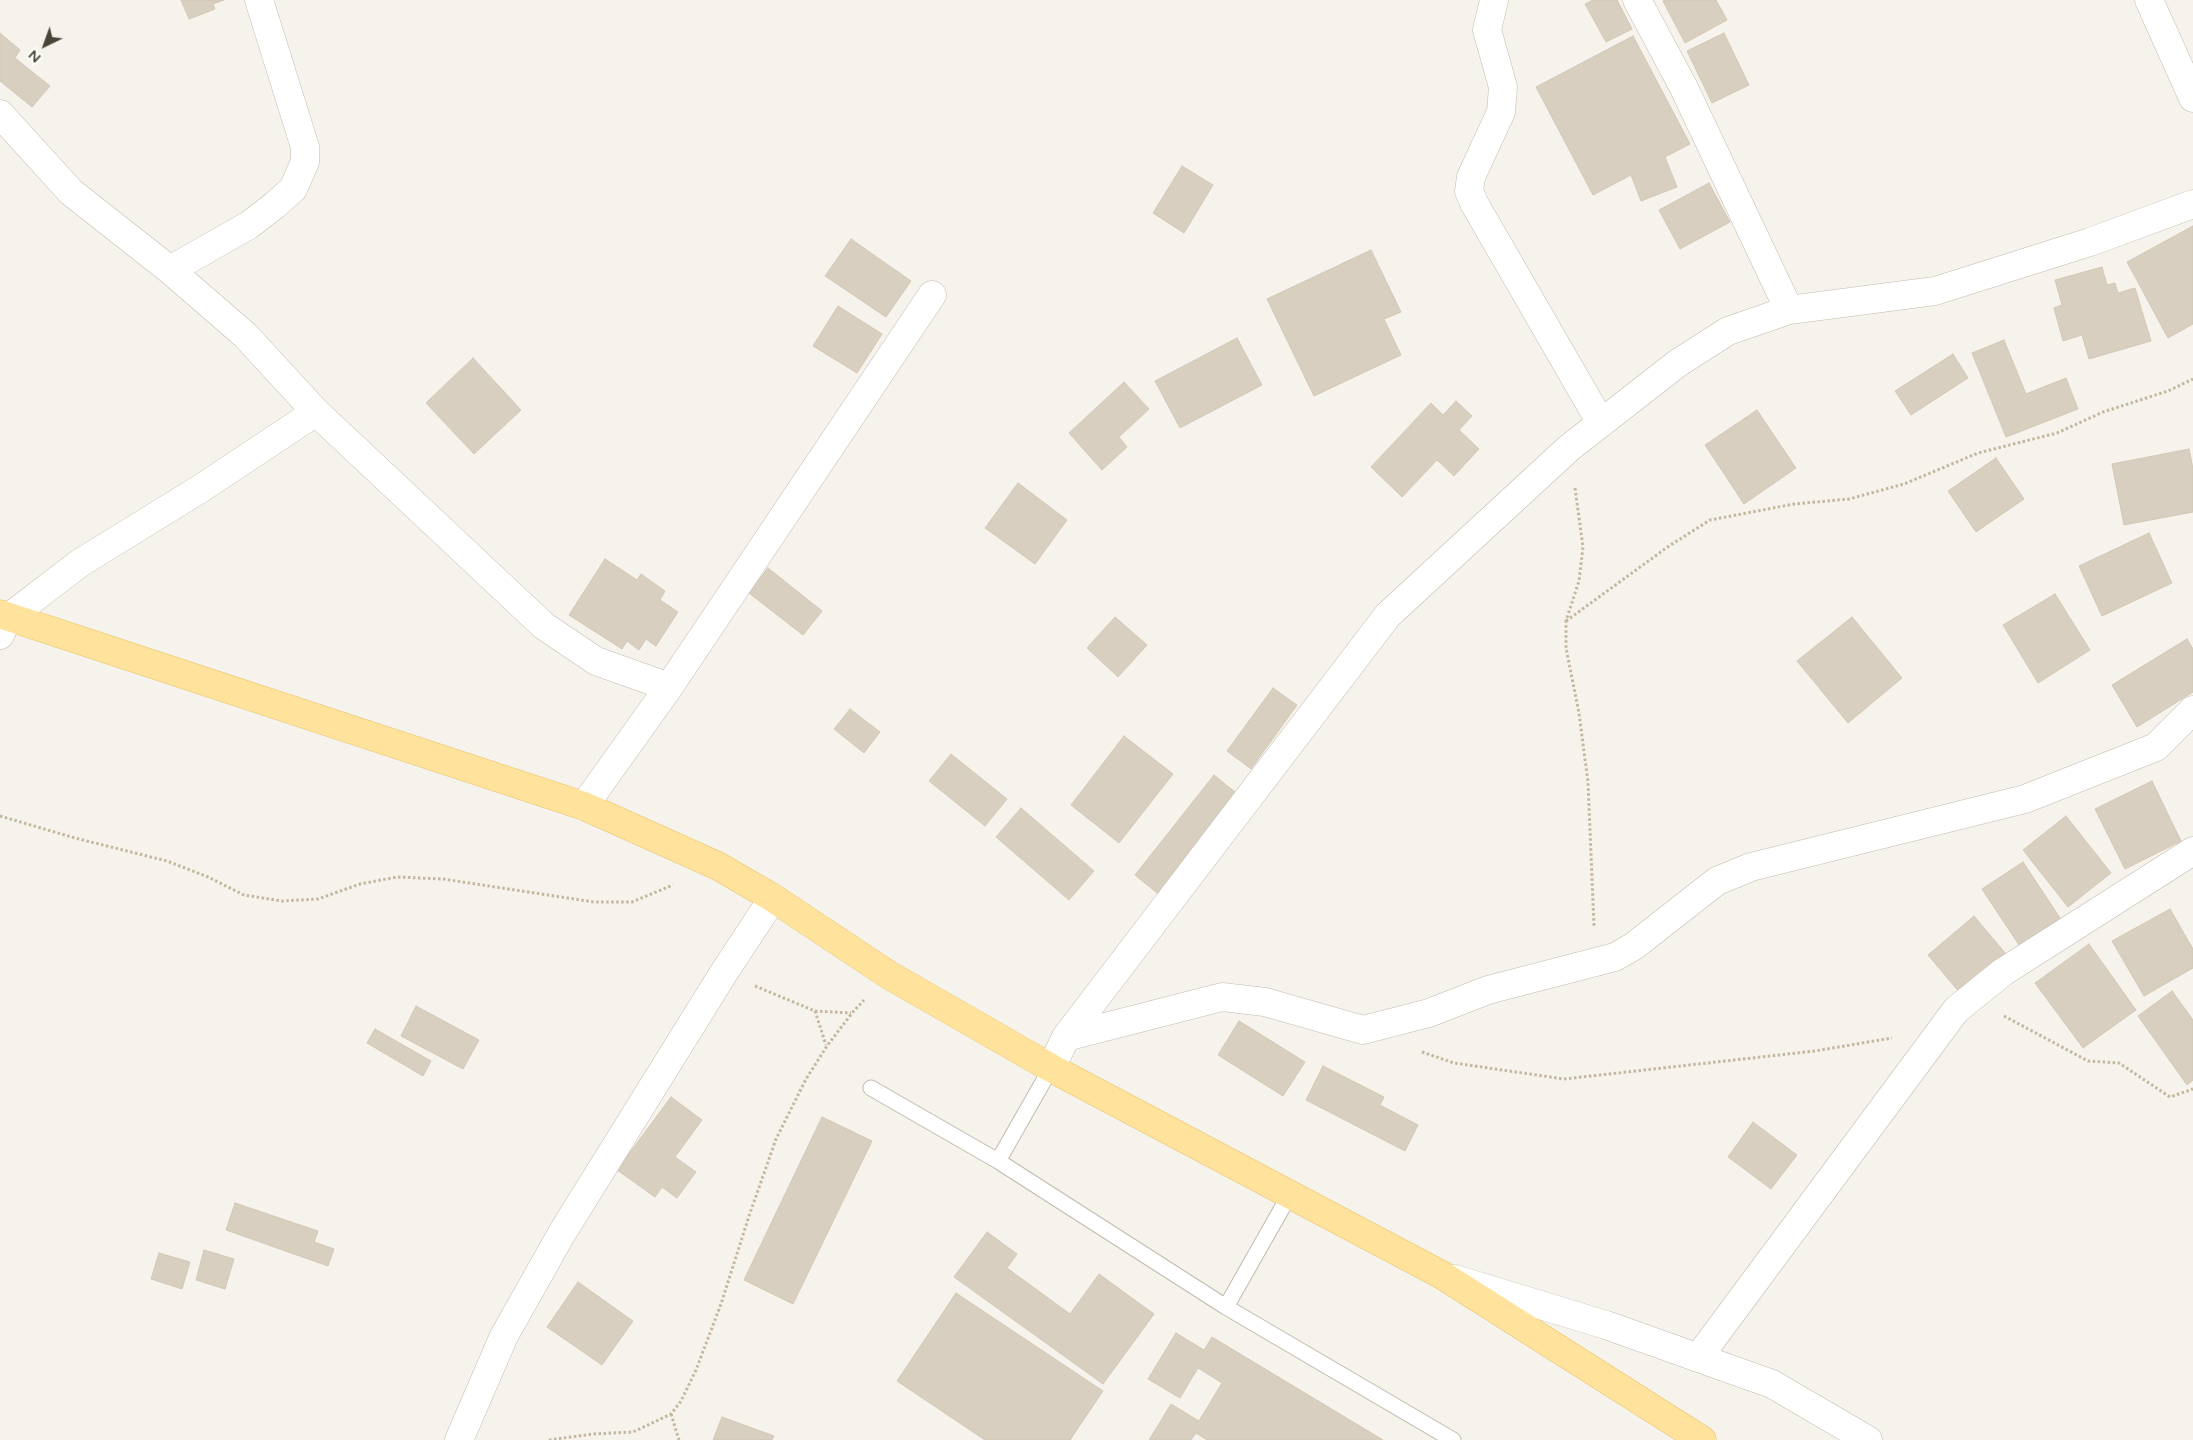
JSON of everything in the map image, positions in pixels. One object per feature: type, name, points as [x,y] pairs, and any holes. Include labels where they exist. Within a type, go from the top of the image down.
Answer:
[{"type":"main road","points":[[3,622],[584,806],[718,866],[773,898],[889,975],[1051,1068],[1442,1275],[1701,1440]]},
{"type":"street","points":[[170,270],[249,225],[275,205],[293,188],[305,162],[305,147],[259,0]]},
{"type":"street","points":[[1494,0],[1487,30],[1503,87],[1501,112],[1471,177],[1469,191],[1474,203],[1601,423]]},
{"type":"street","points":[[1637,0],[1684,88],[1789,310]]},
{"type":"street","points":[[2149,0],[2193,98]]},
{"type":"street","points":[[0,114],[71,192],[170,270],[244,335],[316,412],[544,626],[596,661],[669,687]]},
{"type":"street","points":[[1051,1068],[1066,1037],[1388,615],[1569,448],[1678,363],[1728,331],[1789,310],[1935,291],[2090,242],[2193,204]]},
{"type":"street","points":[[584,806],[669,687],[932,295]]},
{"type":"street","points":[[3,622],[80,563],[200,489],[316,412]]},
{"type":"street","points":[[1066,1037],[1222,997],[1265,1002],[1363,1030],[1429,1013],[1488,990],[1615,957],[1634,946],[1717,881],[1751,867],[2025,799],[2156,747],[2193,710]]},
{"type":"street","points":[[1698,1358],[1956,1010],[2003,972],[2193,851]]},
{"type":"street","points":[[459,1440],[504,1336],[562,1233],[723,974],[773,898]]},
{"type":"street","points":[[1442,1275],[1606,1325],[1772,1384],[1868,1440]]},
{"type":"lane","points":[[998,1161],[1051,1068]]},
{"type":"lane","points":[[871,1088],[998,1161],[1226,1307],[1453,1440]]},
{"type":"lane","points":[[1226,1307],[1290,1194]]},
{"type":"path","points":[[1566,621],[1669,546],[1710,520],[1794,504],[1849,499],[1904,484],[1978,452],[2057,433],[2103,412],[2193,380]]},
{"type":"path","points":[[1569,448],[1583,547],[1579,581],[1566,621],[1566,648],[1579,713],[1588,782],[1596,962]]},
{"type":"path","points":[[0,816],[75,838],[166,860],[208,877],[244,895],[282,901],[318,899],[360,884],[396,877],[443,879],[594,902],[632,902],[718,866]]},
{"type":"path","points":[[723,974],[815,1011],[852,1013]]},
{"type":"path","points":[[549,1440],[593,1434],[633,1432],[671,1414],[681,1401],[696,1370],[721,1304],[776,1139],[806,1078],[826,1046],[852,1013],[889,975]]},
{"type":"path","points":[[1956,1010],[2001,1014],[2088,1061],[2119,1063],[2170,1097],[2193,1088]]},
{"type":"path","points":[[815,1011],[826,1046]]},
{"type":"path","points":[[1417,1050],[1454,1063],[1564,1079],[1815,1051],[1900,1037]]},
{"type":"path","points":[[671,1414],[679,1440]]},
{"type":"building","points":[[181,0],[224,0],[213,4],[215,9],[189,19]]},
{"type":"building","points":[[1593,0],[1617,0],[1632,29],[1606,42],[1585,4]]},
{"type":"building","points":[[1664,0],[1716,0],[1727,20],[1685,43]]},
{"type":"building","points":[[0,33],[20,50],[15,58],[50,86],[32,107],[0,81]]},
{"type":"building","points":[[1724,33],[1749,85],[1712,103],[1687,51]]},
{"type":"building","points":[[1633,36],[1690,144],[1665,157],[1677,187],[1641,201],[1631,175],[1593,195],[1536,87]]},
{"type":"building","points":[[1182,166],[1213,185],[1184,233],[1153,213]]},
{"type":"building","points":[[1709,183],[1730,222],[1680,249],[1659,210]]},
{"type":"building","points":[[2193,226],[2193,324],[2168,338],[2127,262]]},
{"type":"building","points":[[851,239],[911,281],[886,317],[825,276]]},
{"type":"building","points":[[1371,250],[1401,312],[1384,319],[1401,355],[1314,396],[1267,299]]},
{"type":"building","points":[[2102,267],[2107,285],[2115,283],[2118,293],[2135,288],[2151,341],[2089,359],[2082,335],[2063,341],[2054,308],[2062,305],[2055,280]]},
{"type":"building","points":[[838,306],[882,334],[857,373],[813,346]]},
{"type":"building","points":[[1237,338],[1262,385],[1180,428],[1155,381]]},
{"type":"building","points":[[2004,340],[2026,394],[2066,378],[2078,409],[2006,437],[1972,353]]},
{"type":"building","points":[[1953,354],[1968,378],[1911,415],[1895,391]]},
{"type":"building","points":[[473,358],[521,410],[474,454],[426,403]]},
{"type":"building","points":[[1124,382],[1149,409],[1119,437],[1127,447],[1102,470],[1069,433]]},
{"type":"building","points":[[1456,401],[1472,416],[1459,430],[1479,449],[1454,476],[1437,460],[1402,497],[1371,467],[1431,403],[1443,415]]},
{"type":"building","points":[[1757,410],[1796,468],[1744,504],[1705,445]]},
{"type":"building","points":[[2189,449],[2193,469],[2193,512],[2124,525],[2112,464]]},
{"type":"building","points":[[1996,458],[2024,499],[1976,532],[1948,491]]},
{"type":"building","points":[[1018,483],[1067,520],[1035,564],[985,528]]},
{"type":"building","points":[[2149,533],[2172,583],[2102,616],[2079,566]]},
{"type":"building","points":[[605,559],[637,580],[641,574],[665,591],[660,600],[678,612],[656,646],[646,639],[639,650],[627,641],[622,649],[569,615]]},
{"type":"building","points":[[768,568],[822,611],[803,635],[749,593]]},
{"type":"building","points":[[2055,594],[2090,650],[2038,683],[2003,625]]},
{"type":"building","points":[[1115,617],[1147,645],[1118,677],[1087,648]]},
{"type":"building","points":[[1852,617],[1902,678],[1848,723],[1797,661]]},
{"type":"building","points":[[2187,639],[2193,649],[2193,692],[2137,727],[2112,685]]},
{"type":"building","points":[[1273,688],[1297,705],[1251,769],[1227,751]]},
{"type":"building","points":[[850,709],[880,732],[864,753],[834,729]]},
{"type":"building","points":[[1124,736],[1173,774],[1119,843],[1071,805]]},
{"type":"building","points":[[951,754],[1007,799],[985,826],[929,781]]},
{"type":"building","points":[[1214,775],[1241,797],[1162,897],[1135,875]]},
{"type":"building","points":[[2152,781],[2181,841],[2125,869],[2095,809]]},
{"type":"building","points":[[1021,808],[1094,871],[1069,900],[996,837]]},
{"type":"building","points":[[2066,816],[2111,873],[2068,907],[2023,850]]},
{"type":"building","points":[[2023,862],[2064,924],[2023,951],[1982,889]]},
{"type":"building","points":[[2170,909],[2193,949],[2193,968],[2144,996],[2112,941]]},
{"type":"building","points":[[1974,916],[2006,954],[1960,993],[1928,955]]},
{"type":"building","points":[[2089,944],[2136,1010],[2083,1048],[2035,983]]},
{"type":"building","points":[[2172,991],[2193,1020],[2193,1080],[2187,1085],[2138,1016]]},
{"type":"building","points":[[416,1006],[479,1040],[463,1069],[401,1036]]},
{"type":"building","points":[[1239,1021],[1305,1062],[1283,1096],[1218,1055]]},
{"type":"building","points":[[375,1029],[431,1061],[423,1076],[367,1043]]},
{"type":"building","points":[[1323,1066],[1384,1097],[1380,1105],[1418,1125],[1405,1151],[1306,1100]]},
{"type":"building","points":[[671,1097],[702,1120],[675,1157],[696,1172],[677,1198],[662,1187],[655,1197],[617,1170]]},
{"type":"building","points":[[822,1117],[872,1141],[793,1304],[744,1280]]},
{"type":"building","points":[[1753,1122],[1797,1155],[1771,1189],[1728,1157]]},
{"type":"building","points":[[235,1203],[318,1231],[314,1242],[334,1249],[328,1266],[226,1230]]},
{"type":"building","points":[[987,1232],[1017,1254],[1007,1268],[1070,1314],[1099,1274],[1154,1314],[1103,1384],[954,1277]]},
{"type":"building","points":[[204,1250],[234,1259],[225,1289],[196,1280]]},
{"type":"building","points":[[159,1253],[190,1262],[182,1289],[151,1279]]},
{"type":"building","points":[[578,1282],[633,1321],[602,1365],[547,1327]]},
{"type":"building","points":[[956,1293],[1103,1391],[1070,1440],[985,1440],[897,1381]]},
{"type":"building","points":[[1176,1333],[1204,1350],[1212,1337],[1383,1440],[1207,1440],[1196,1433],[1191,1440],[1149,1440],[1171,1404],[1199,1421],[1222,1383],[1198,1368],[1180,1398],[1148,1379]]},
{"type":"building","points":[[722,1417],[774,1436],[772,1440],[713,1440]]}]
